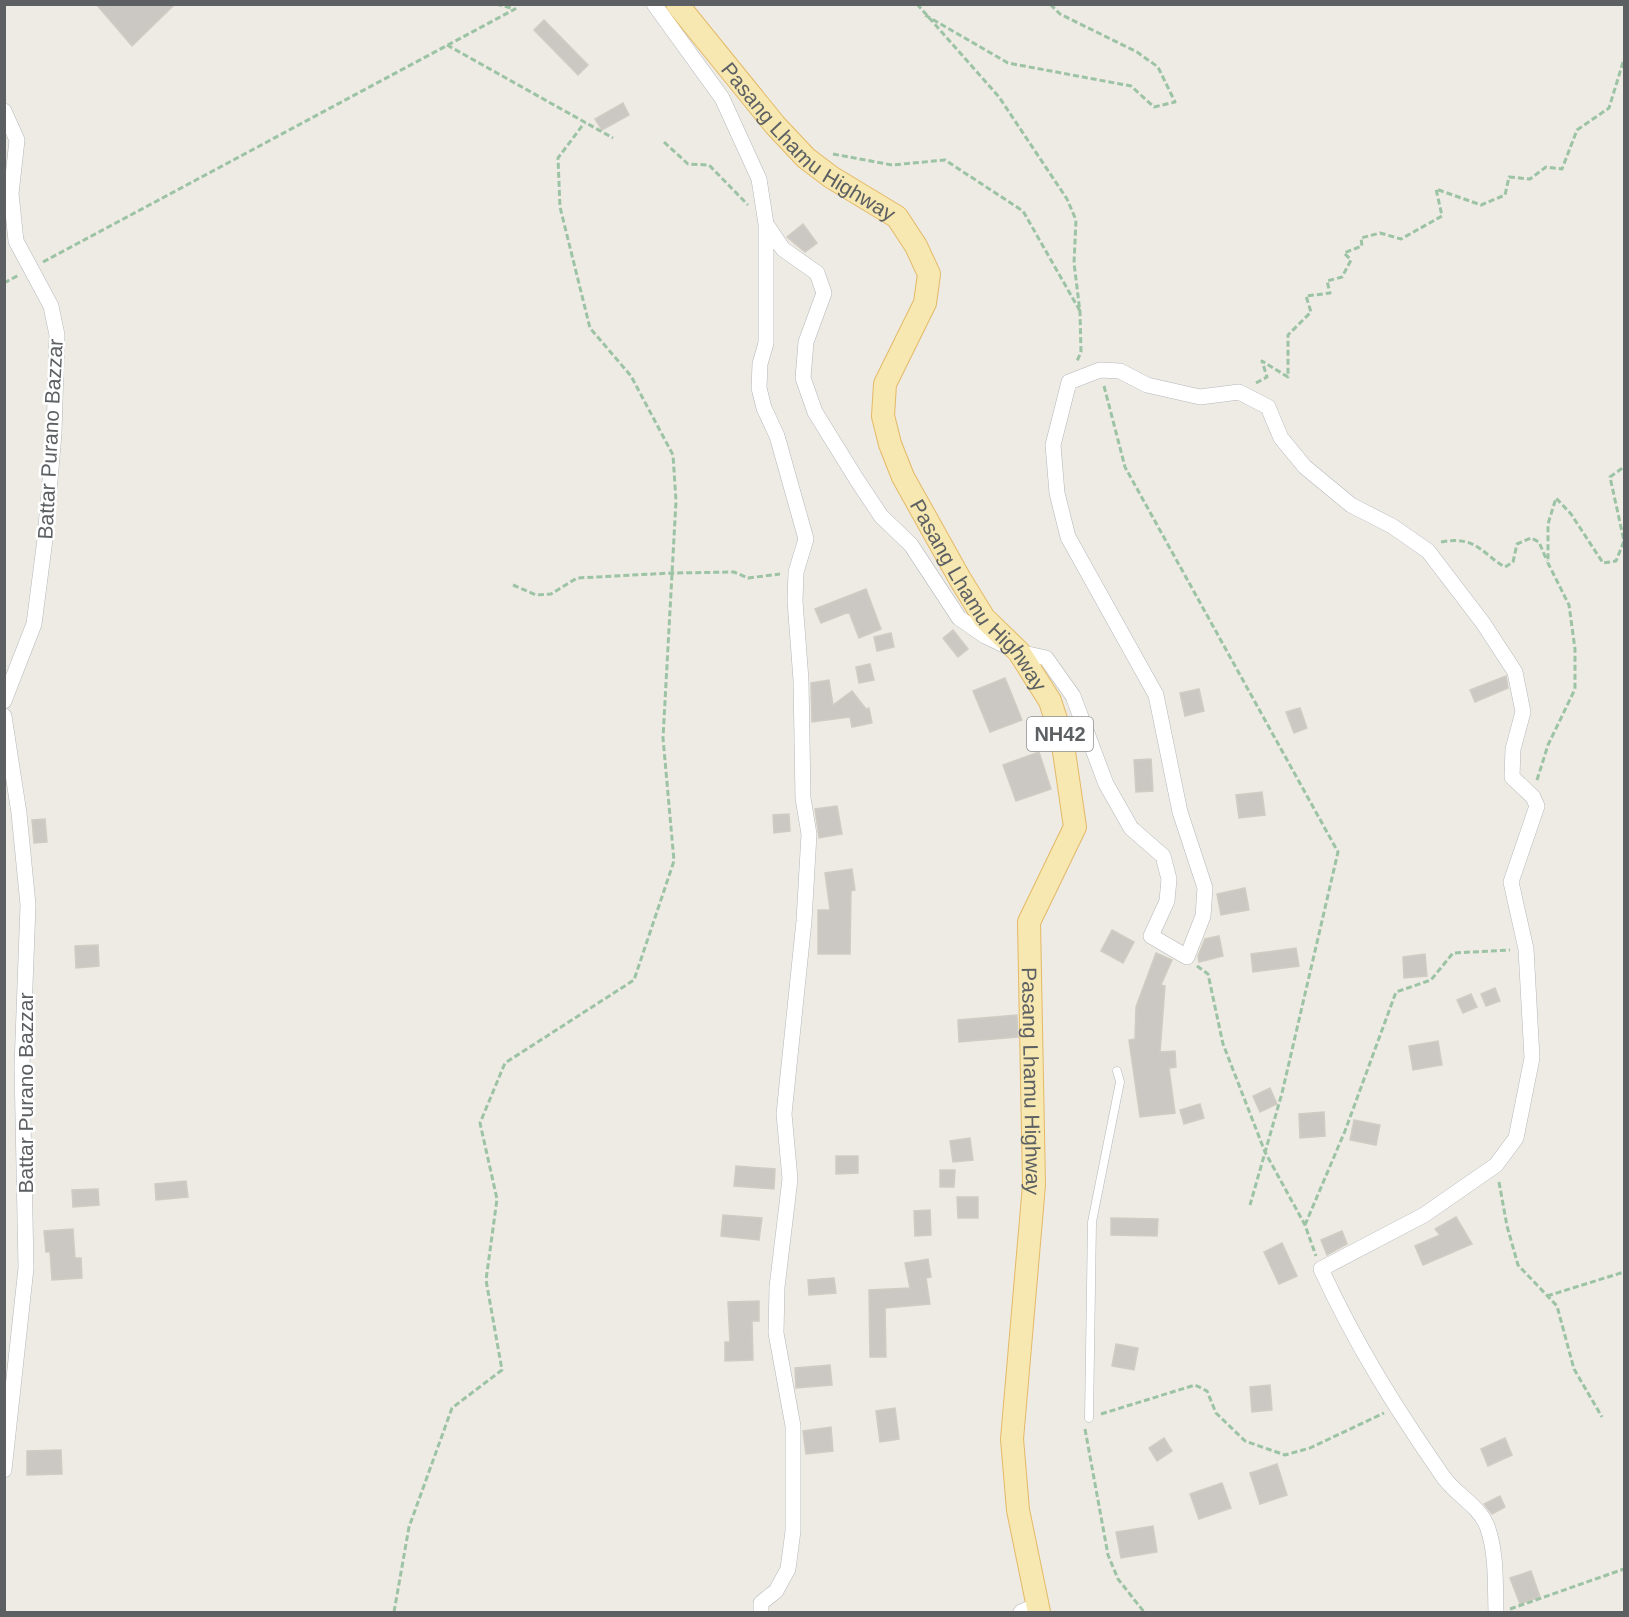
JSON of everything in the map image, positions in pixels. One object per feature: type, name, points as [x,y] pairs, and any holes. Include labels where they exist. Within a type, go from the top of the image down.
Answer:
[{"type":"main road","name":"Pasang Lhamu Highway","points":[[677,4],[776,125],[806,158],[831,177],[897,217],[916,246],[929,274],[926,303],[885,384],[883,416],[903,477],[984,618],[1019,652],[1050,701],[1062,738],[1075,827],[1029,922],[1034,1185],[1012,1439],[1018,1510],[1032,1610]]},
{"type":"street","points":[[654,4],[723,98],[759,178],[766,224],[766,343],[760,364],[759,388],[764,408],[777,436],[806,539],[796,572],[803,798],[809,834],[804,921],[784,1114],[790,1179],[777,1287],[776,1333],[792,1418],[793,1531],[788,1569],[776,1591],[761,1603],[761,1612]]},
{"type":"street","name":"Battar Purano Bazzar","points":[[4,111],[17,140],[11,194],[12,222],[16,241],[51,306],[57,335],[54,433],[45,539],[34,624],[4,701]]},
{"type":"street","points":[[766,224],[783,249],[817,273],[824,293],[806,342],[803,378],[814,412],[881,516],[911,545],[959,618],[985,636],[1019,652],[1046,658],[1073,696],[1106,783],[1131,828],[1163,856],[1169,879],[1167,901],[1151,936],[1187,957],[1203,916],[1205,888],[1180,812],[1156,695],[1068,537],[1058,493],[1053,445],[1069,382],[1100,370],[1120,371],[1148,385],[1200,397],[1239,392],[1268,407],[1281,438],[1314,475],[1351,505],[1392,526],[1428,551],[1483,623],[1515,672],[1523,712],[1513,749],[1512,777],[1533,796],[1537,806],[1511,882],[1526,949],[1532,1058],[1516,1138],[1496,1165],[1424,1215],[1321,1269],[1349,1330],[1395,1408],[1447,1483],[1473,1504],[1486,1524],[1494,1551],[1498,1612]]},
{"type":"street","name":"Battar Purano Bazzar","points":[[4,716],[19,813],[28,905],[22,1066],[26,1268],[4,1470]]},
{"type":"lane","points":[[1089,1418],[1092,1222],[1120,1082],[1117,1071]]},
{"type":"path","points":[[4,283],[515,9],[496,4]]},
{"type":"path","points":[[917,4],[999,97],[1067,199],[1077,220],[1074,263],[1080,312],[1081,352],[1069,382]]},
{"type":"path","points":[[925,15],[1008,63],[1131,86],[1154,107],[1175,102],[1158,67],[1137,52],[1060,14],[1050,4]]},
{"type":"path","points":[[447,45],[613,138]]},
{"type":"path","points":[[1239,392],[1267,377],[1262,362],[1288,377],[1287,335],[1311,312],[1306,296],[1330,293],[1327,280],[1342,277],[1351,260],[1344,253],[1362,246],[1361,238],[1380,233],[1401,239],[1442,216],[1436,189],[1481,205],[1505,195],[1509,177],[1530,179],[1546,167],[1562,169],[1577,130],[1610,108],[1624,59]]},
{"type":"path","points":[[394,1612],[409,1527],[452,1408],[502,1370],[486,1280],[497,1199],[480,1123],[505,1063],[634,980],[674,861],[663,738],[676,501],[673,455],[631,376],[590,328],[560,207],[558,158],[585,122]]},
{"type":"path","points":[[664,142],[688,164],[709,165],[766,224]]},
{"type":"path","points":[[806,158],[830,153],[892,165],[945,160],[1023,211],[1080,312]]},
{"type":"path","points":[[1100,370],[1125,466],[1338,852],[1282,1093],[1250,1205]]},
{"type":"path","points":[[1548,563],[1548,524],[1556,498],[1571,514],[1603,563],[1616,561],[1624,541],[1610,477],[1624,467]]},
{"type":"path","points":[[1428,551],[1436,543],[1468,543],[1480,547],[1505,567],[1513,562],[1517,543],[1531,538],[1539,542],[1569,605],[1575,649],[1575,689],[1548,745],[1533,796]]},
{"type":"path","points":[[513,585],[536,595],[551,594],[577,578],[734,572],[748,578],[796,572]]},
{"type":"path","points":[[1305,1225],[1345,1131],[1396,992],[1431,981],[1454,953],[1526,949]]},
{"type":"path","points":[[1187,957],[1208,974],[1221,1039],[1264,1152],[1305,1225],[1321,1269]]},
{"type":"path","points":[[1496,1165],[1507,1226],[1518,1265],[1557,1306],[1574,1369],[1602,1417]]},
{"type":"path","points":[[1547,1296],[1624,1272]]},
{"type":"path","points":[[1144,1612],[1118,1579],[1108,1555],[1084,1428],[1089,1418],[1195,1385],[1207,1390],[1216,1413],[1245,1441],[1284,1455],[1311,1448],[1395,1408]]},
{"type":"path","points":[[1498,1612],[1624,1569]]},
{"type":"building","points":[[96,4],[175,4],[132,46]]},
{"type":"building","points":[[544,20],[588,65],[578,75],[534,30]]},
{"type":"building","points":[[623,103],[629,115],[602,130],[595,119]]},
{"type":"building","points":[[803,224],[817,243],[805,252],[787,237]]},
{"type":"building","points":[[866,589],[881,629],[859,638],[849,612],[821,623],[815,609]]},
{"type":"building","points":[[953,630],[968,649],[958,657],[943,638]]},
{"type":"building","points":[[891,633],[894,647],[877,651],[874,637]]},
{"type":"building","points":[[870,664],[874,680],[859,683],[856,667]]},
{"type":"building","points":[[1506,676],[1508,688],[1475,702],[1470,690]]},
{"type":"building","points":[[1005,678],[1022,720],[990,732],[973,691]]},
{"type":"building","points":[[829,680],[833,705],[852,691],[866,709],[869,708],[872,723],[852,727],[850,717],[812,722],[811,683]]},
{"type":"building","points":[[1199,689],[1204,711],[1185,716],[1180,693]]},
{"type":"building","points":[[1300,708],[1307,728],[1294,733],[1286,712]]},
{"type":"building","points":[[1039,752],[1051,789],[1016,801],[1003,765]]},
{"type":"building","points":[[1151,759],[1153,791],[1136,792],[1134,760]]},
{"type":"building","points":[[1262,792],[1265,815],[1239,818],[1236,795]]},
{"type":"building","points":[[837,806],[842,834],[819,838],[815,809]]},
{"type":"building","points":[[789,814],[790,831],[774,833],[773,815]]},
{"type":"building","points":[[45,819],[47,842],[34,843],[32,820]]},
{"type":"building","points":[[852,869],[855,890],[851,891],[850,954],[818,954],[818,910],[830,910],[825,873]]},
{"type":"building","points":[[1245,888],[1249,910],[1221,915],[1217,894]]},
{"type":"building","points":[[1112,930],[1134,942],[1123,963],[1101,951]]},
{"type":"building","points":[[1219,936],[1223,956],[1199,962],[1198,956],[1205,939]]},
{"type":"building","points":[[98,945],[99,966],[76,968],[75,946]]},
{"type":"building","points":[[1296,948],[1299,966],[1253,972],[1251,954]]},
{"type":"building","points":[[1156,953],[1172,960],[1161,985],[1165,986],[1160,1052],[1175,1051],[1176,1067],[1169,1068],[1175,1113],[1140,1117],[1129,1040],[1135,1039],[1136,1007]]},
{"type":"building","points":[[1425,954],[1427,976],[1404,978],[1403,957]]},
{"type":"building","points":[[1495,988],[1500,1001],[1486,1006],[1481,994]]},
{"type":"building","points":[[1471,994],[1477,1007],[1463,1013],[1457,1000]]},
{"type":"building","points":[[1017,1015],[1018,1037],[959,1042],[958,1020]]},
{"type":"building","points":[[1438,1041],[1442,1065],[1413,1070],[1409,1046]]},
{"type":"building","points":[[1270,1088],[1277,1104],[1260,1112],[1253,1096]]},
{"type":"building","points":[[1200,1104],[1204,1118],[1184,1124],[1180,1110]]},
{"type":"building","points":[[1324,1112],[1325,1136],[1300,1138],[1299,1114]]},
{"type":"building","points":[[1354,1120],[1380,1125],[1376,1145],[1350,1140]]},
{"type":"building","points":[[970,1138],[973,1160],[953,1162],[950,1141]]},
{"type":"building","points":[[836,1156],[858,1156],[858,1173],[836,1174]]},
{"type":"building","points":[[736,1166],[775,1169],[774,1189],[734,1186]]},
{"type":"building","points":[[940,1170],[955,1170],[954,1187],[940,1187]]},
{"type":"building","points":[[186,1181],[188,1197],[156,1200],[155,1184]]},
{"type":"building","points":[[98,1189],[99,1205],[73,1207],[72,1190]]},
{"type":"building","points":[[957,1197],[978,1197],[978,1218],[958,1218]]},
{"type":"building","points":[[930,1210],[931,1235],[915,1236],[914,1211]]},
{"type":"building","points":[[723,1215],[762,1218],[759,1240],[721,1236]]},
{"type":"building","points":[[1456,1217],[1472,1244],[1423,1265],[1415,1246],[1440,1235],[1435,1229]]},
{"type":"building","points":[[1111,1218],[1158,1219],[1157,1236],[1111,1235]]},
{"type":"building","points":[[73,1229],[75,1258],[81,1258],[82,1278],[52,1280],[50,1252],[46,1252],[44,1231]]},
{"type":"building","points":[[1342,1231],[1347,1244],[1327,1255],[1321,1240]]},
{"type":"building","points":[[1282,1243],[1297,1276],[1279,1284],[1264,1252]]},
{"type":"building","points":[[928,1259],[931,1277],[926,1278],[930,1304],[885,1308],[886,1357],[870,1357],[869,1290],[910,1288],[905,1263]]},
{"type":"building","points":[[834,1278],[836,1293],[809,1295],[808,1280]]},
{"type":"building","points":[[759,1301],[759,1321],[752,1321],[753,1360],[725,1361],[725,1342],[730,1342],[728,1302]]},
{"type":"building","points":[[1116,1344],[1138,1348],[1134,1370],[1112,1366]]},
{"type":"building","points":[[830,1365],[832,1385],[796,1388],[795,1368]]},
{"type":"building","points":[[1270,1385],[1272,1410],[1252,1412],[1250,1387]]},
{"type":"building","points":[[895,1408],[899,1439],[880,1442],[876,1411]]},
{"type":"building","points":[[831,1427],[833,1451],[806,1454],[803,1431]]},
{"type":"building","points":[[1164,1438],[1172,1451],[1157,1461],[1149,1448]]},
{"type":"building","points":[[1505,1438],[1512,1455],[1488,1466],[1481,1449]]},
{"type":"building","points":[[61,1450],[62,1474],[27,1475],[27,1451]]},
{"type":"building","points":[[1277,1464],[1287,1495],[1260,1504],[1250,1473]]},
{"type":"building","points":[[1222,1483],[1231,1508],[1199,1519],[1190,1494]]},
{"type":"building","points":[[1500,1496],[1505,1507],[1492,1514],[1484,1504]]},
{"type":"building","points":[[1153,1526],[1157,1552],[1121,1558],[1116,1532]]},
{"type":"building","points":[[1531,1571],[1540,1597],[1520,1604],[1510,1578]]}]
